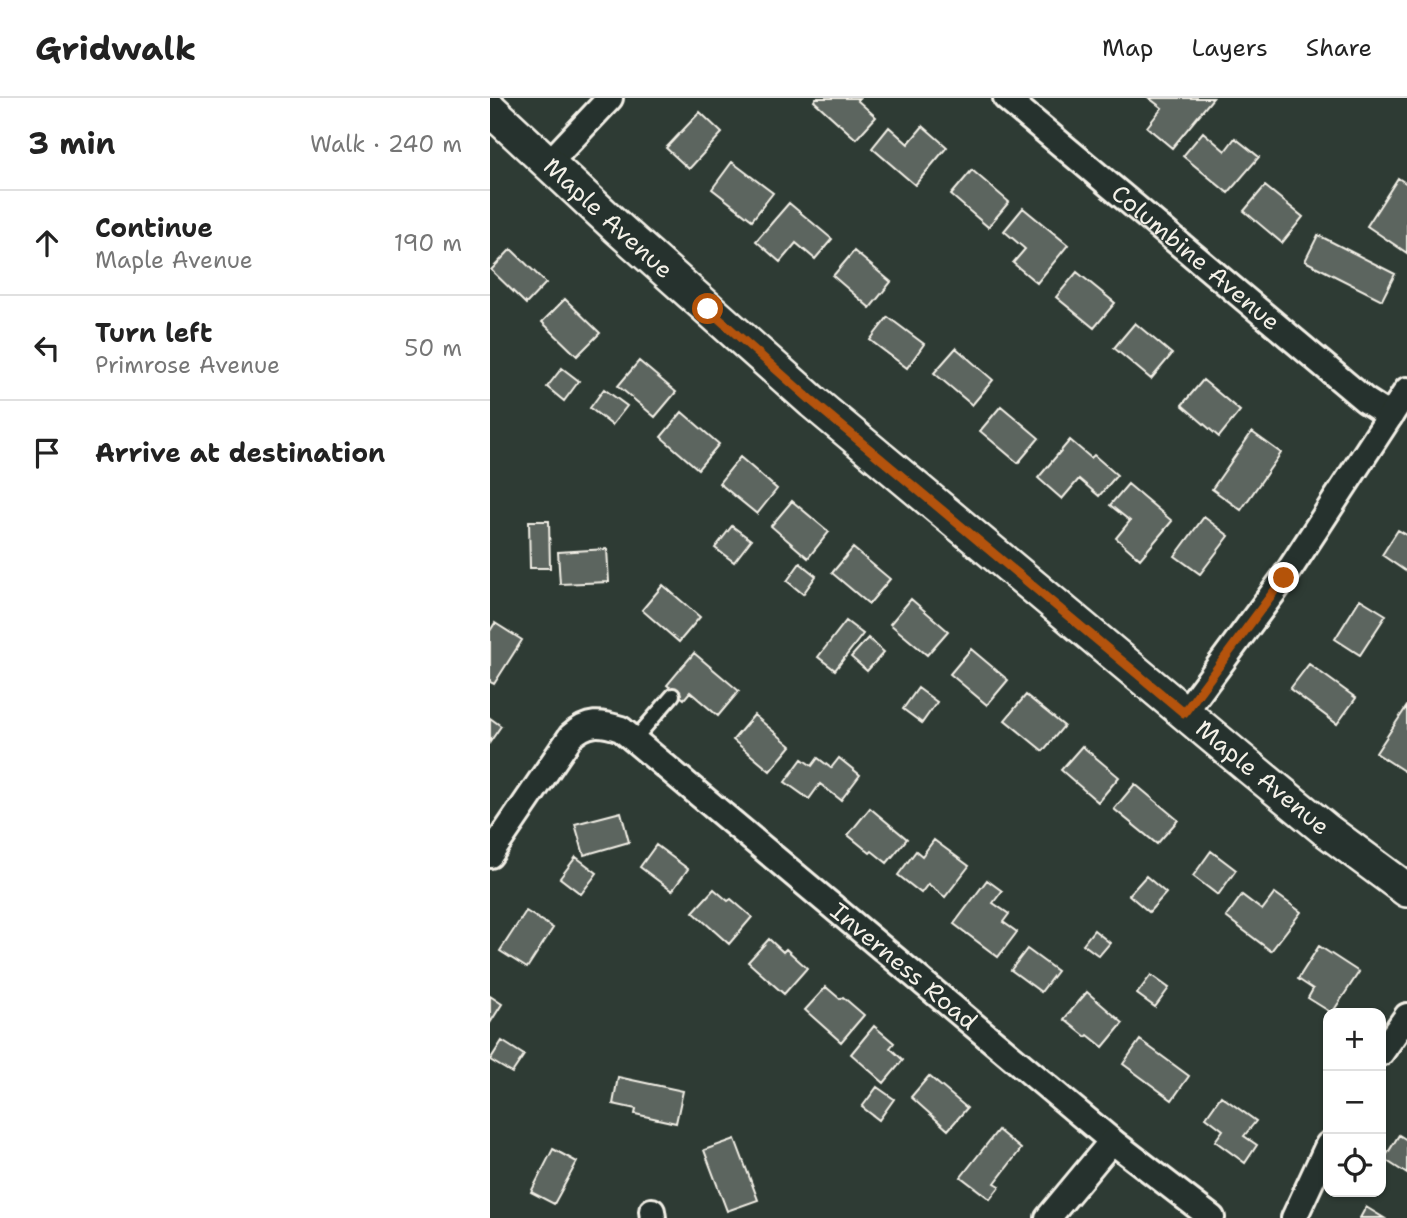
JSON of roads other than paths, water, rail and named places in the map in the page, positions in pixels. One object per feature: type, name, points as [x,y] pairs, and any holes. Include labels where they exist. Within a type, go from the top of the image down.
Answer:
[{"type":"main road","name":"Maple Avenue","points":[[490,109],[813,402],[1326,830],[1407,890]]},
{"type":"street","points":[[548,164],[610,98]]},
{"type":"street","name":"Columbine Avenue","points":[[1006,98],[1365,400],[1390,416]]},
{"type":"street","points":[[1184,713],[1284,578],[1407,390]]},
{"type":"street","name":"Inverness Road","points":[[490,855],[571,736],[581,727],[593,723],[605,723],[621,729],[1112,1141],[1212,1218]]},
{"type":"street","points":[[1386,1046],[1407,1016]]},
{"type":"street","points":[[1048,1218],[1112,1141]]},
{"type":"street","points":[[1294,1218],[1323,1156]]},
{"type":"lane","points":[[633,741],[673,695]]}]
